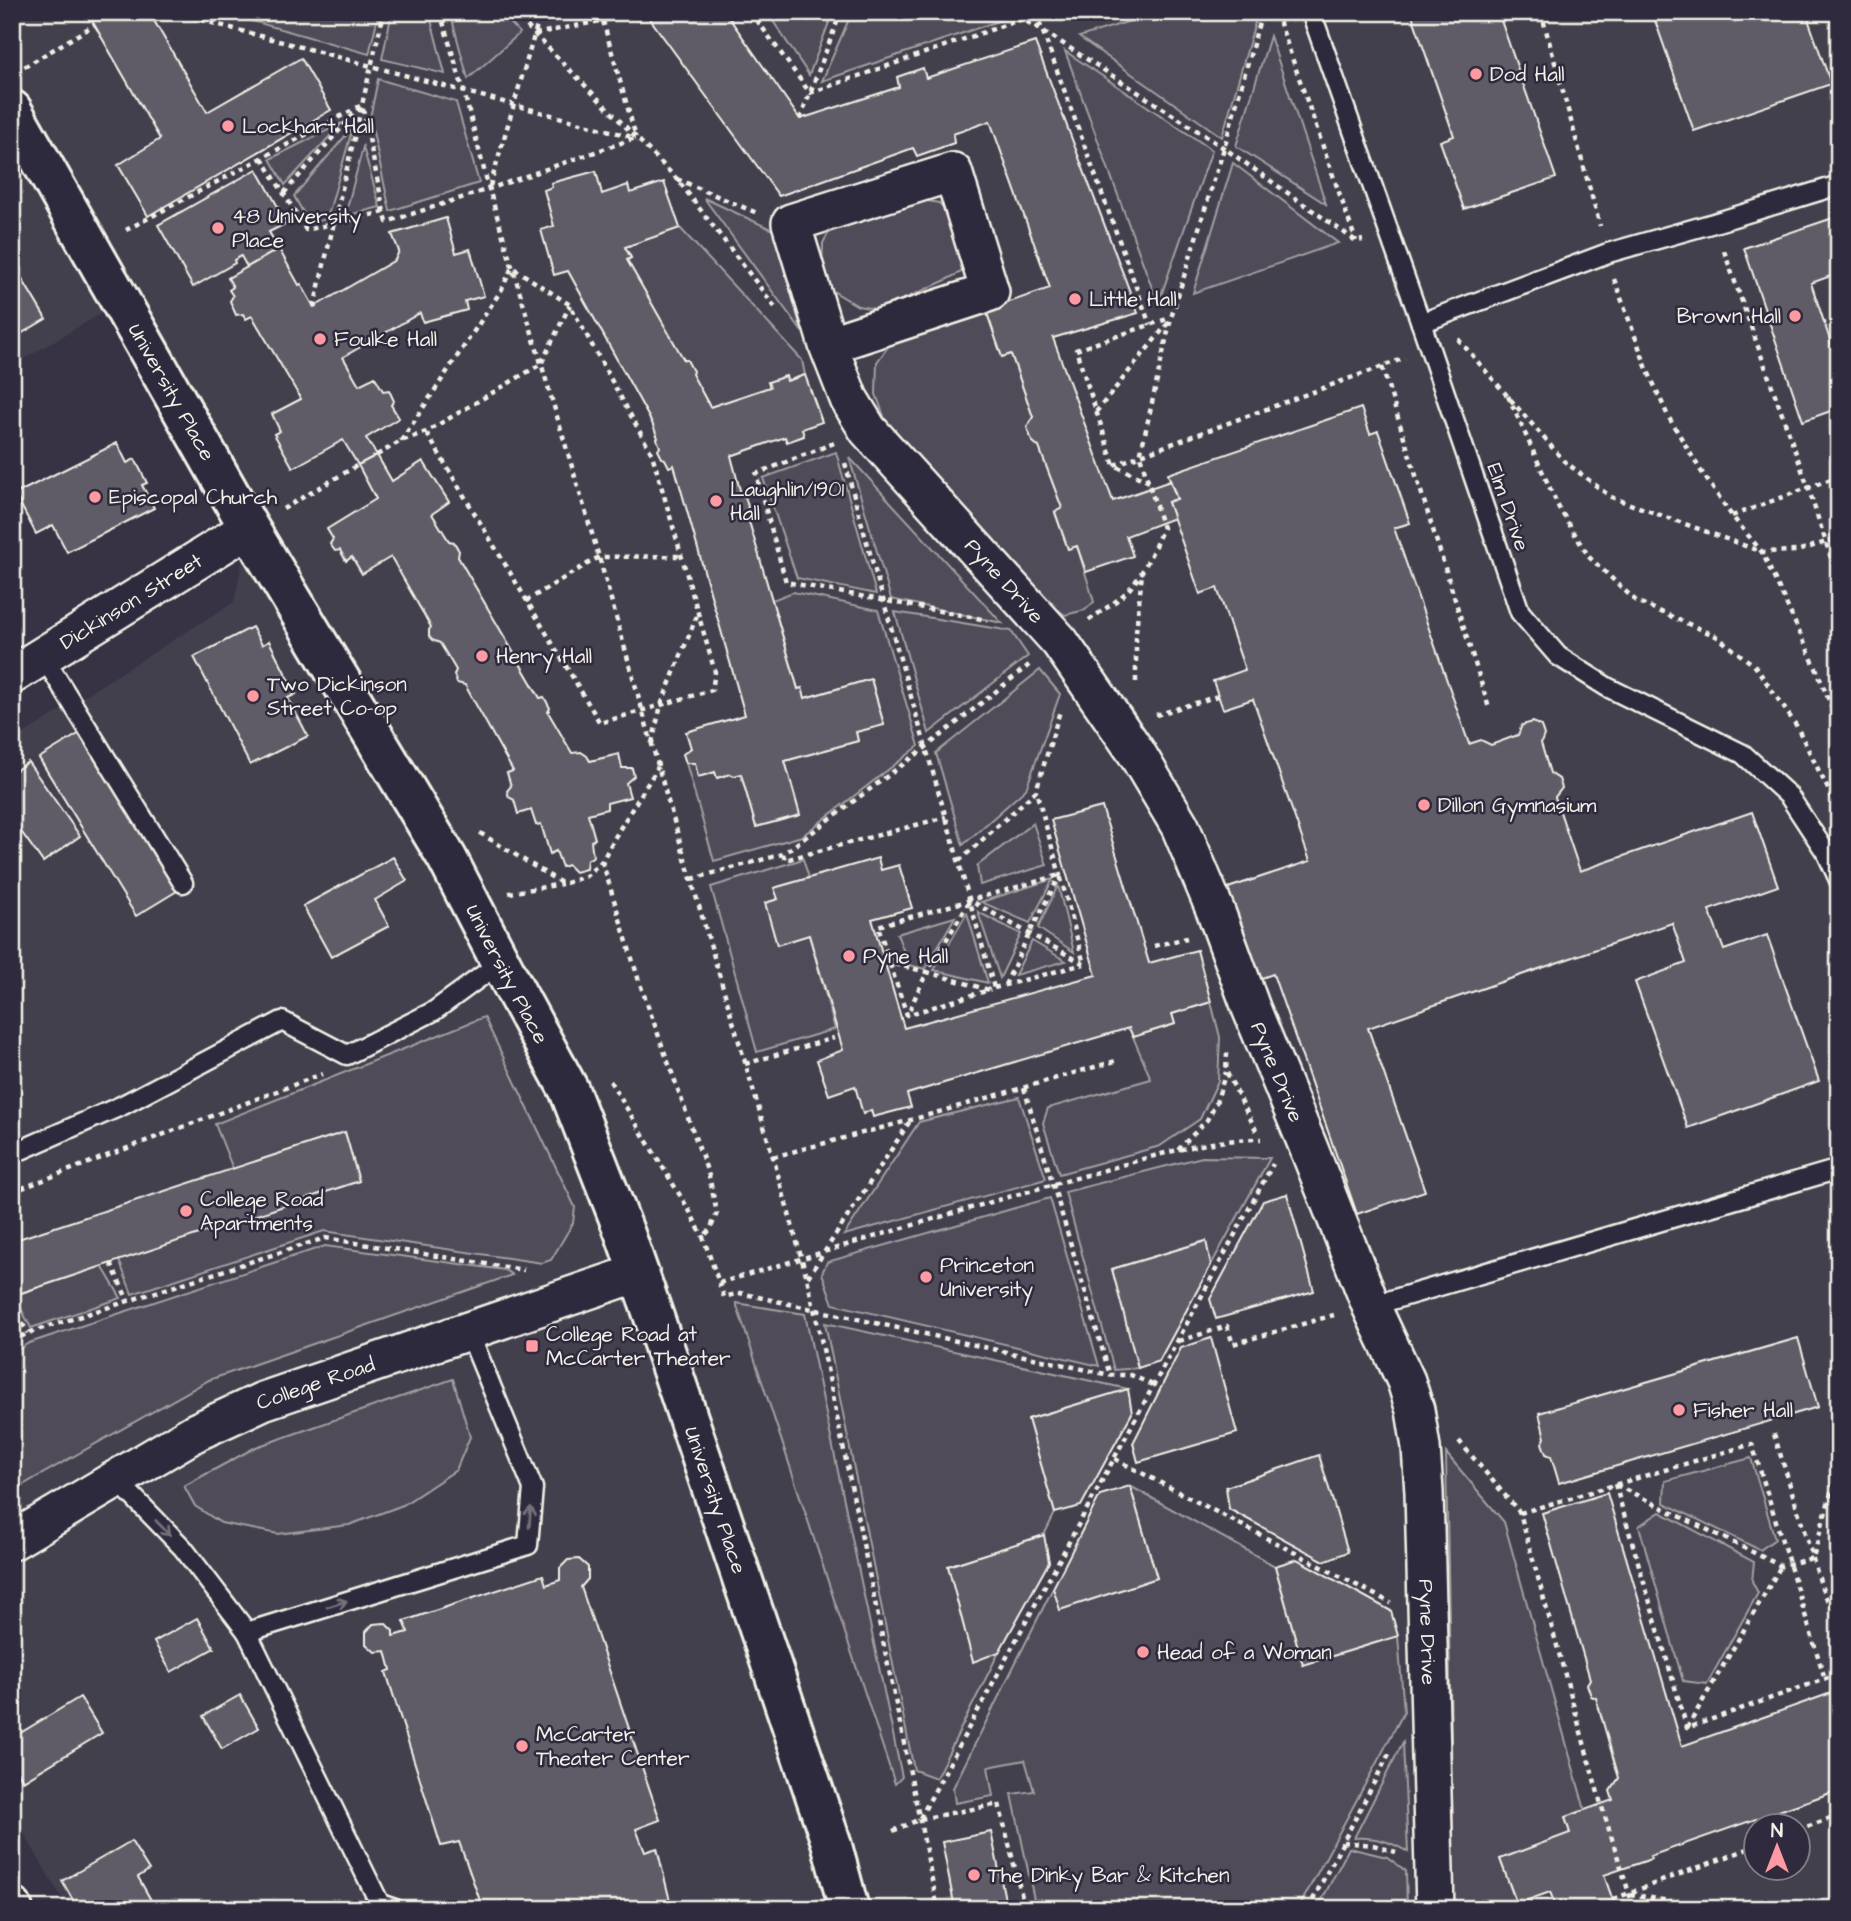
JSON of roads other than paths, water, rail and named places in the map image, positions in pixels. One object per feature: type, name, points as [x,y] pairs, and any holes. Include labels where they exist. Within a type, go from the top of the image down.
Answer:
[{"type":"street","name":"University Place","points":[[12,110],[249,528],[447,858],[569,1090],[638,1273],[831,1842],[849,1909]]},
{"type":"street","name":"Pyne Drive","points":[[828,345],[990,292],[953,172],[791,223],[828,345],[849,399],[868,430],[1060,642],[1136,752],[1180,826],[1371,1306],[1406,1381],[1415,1410],[1424,1492],[1435,1909]]},
{"type":"street","name":"Dickinson Street","points":[[12,675],[249,528]]},
{"type":"street","name":"College Road","points":[[12,1541],[195,1432],[263,1401],[638,1273]]},
{"type":"lane","name":"Elm Drive","points":[[1311,12],[1520,612],[1558,656],[1607,687],[1743,754],[1789,796],[1827,854],[1839,880]]},
{"type":"lane","points":[[1421,323],[1608,253],[1839,185]]},
{"type":"lane","points":[[44,656],[183,883]]},
{"type":"lane","points":[[12,1154],[123,1104],[282,1021],[347,1055],[434,1011],[500,962]]},
{"type":"lane","points":[[1371,1306],[1839,1169]]},
{"type":"lane","points":[[247,1632],[528,1545],[533,1488],[468,1330]]},
{"type":"lane","points":[[116,1479],[183,1548],[247,1632],[380,1904],[395,1909]]},
{"type":"place","name":"Dod Hall","points":[[1476,74]]},
{"type":"place","name":"Lockhart Hall","points":[[228,126]]},
{"type":"place","name":"48 University Place","points":[[218,228]]},
{"type":"place","name":"Little Hall","points":[[1075,299]]},
{"type":"place","name":"Brown Hall","points":[[1795,316]]},
{"type":"place","name":"Foulke Hall","points":[[320,339]]},
{"type":"place","name":"Episcopal Church","points":[[95,497]]},
{"type":"place","name":"Laughlin/1901 Hall","points":[[716,501]]},
{"type":"place","name":"Henry Hall","points":[[482,656]]},
{"type":"place","name":"Two Dickinson Street Co-op","points":[[253,696]]},
{"type":"place","name":"Dillon Gymnasium","points":[[1424,805]]},
{"type":"place","name":"Pyne Hall","points":[[849,956]]},
{"type":"place","name":"College Road Apartments","points":[[186,1211]]},
{"type":"place","name":"Princeton University","points":[[926,1277]]},
{"type":"place","name":"College Road at McCarter Theater","points":[[532,1346]]},
{"type":"place","name":"Fisher Hall","points":[[1679,1410]]},
{"type":"place","name":"Head of a Woman","points":[[1143,1652]]},
{"type":"place","name":"McCarter Theater Center","points":[[522,1746]]},
{"type":"place","name":"The Dinky Bar & Kitchen","points":[[974,1875]]}]
